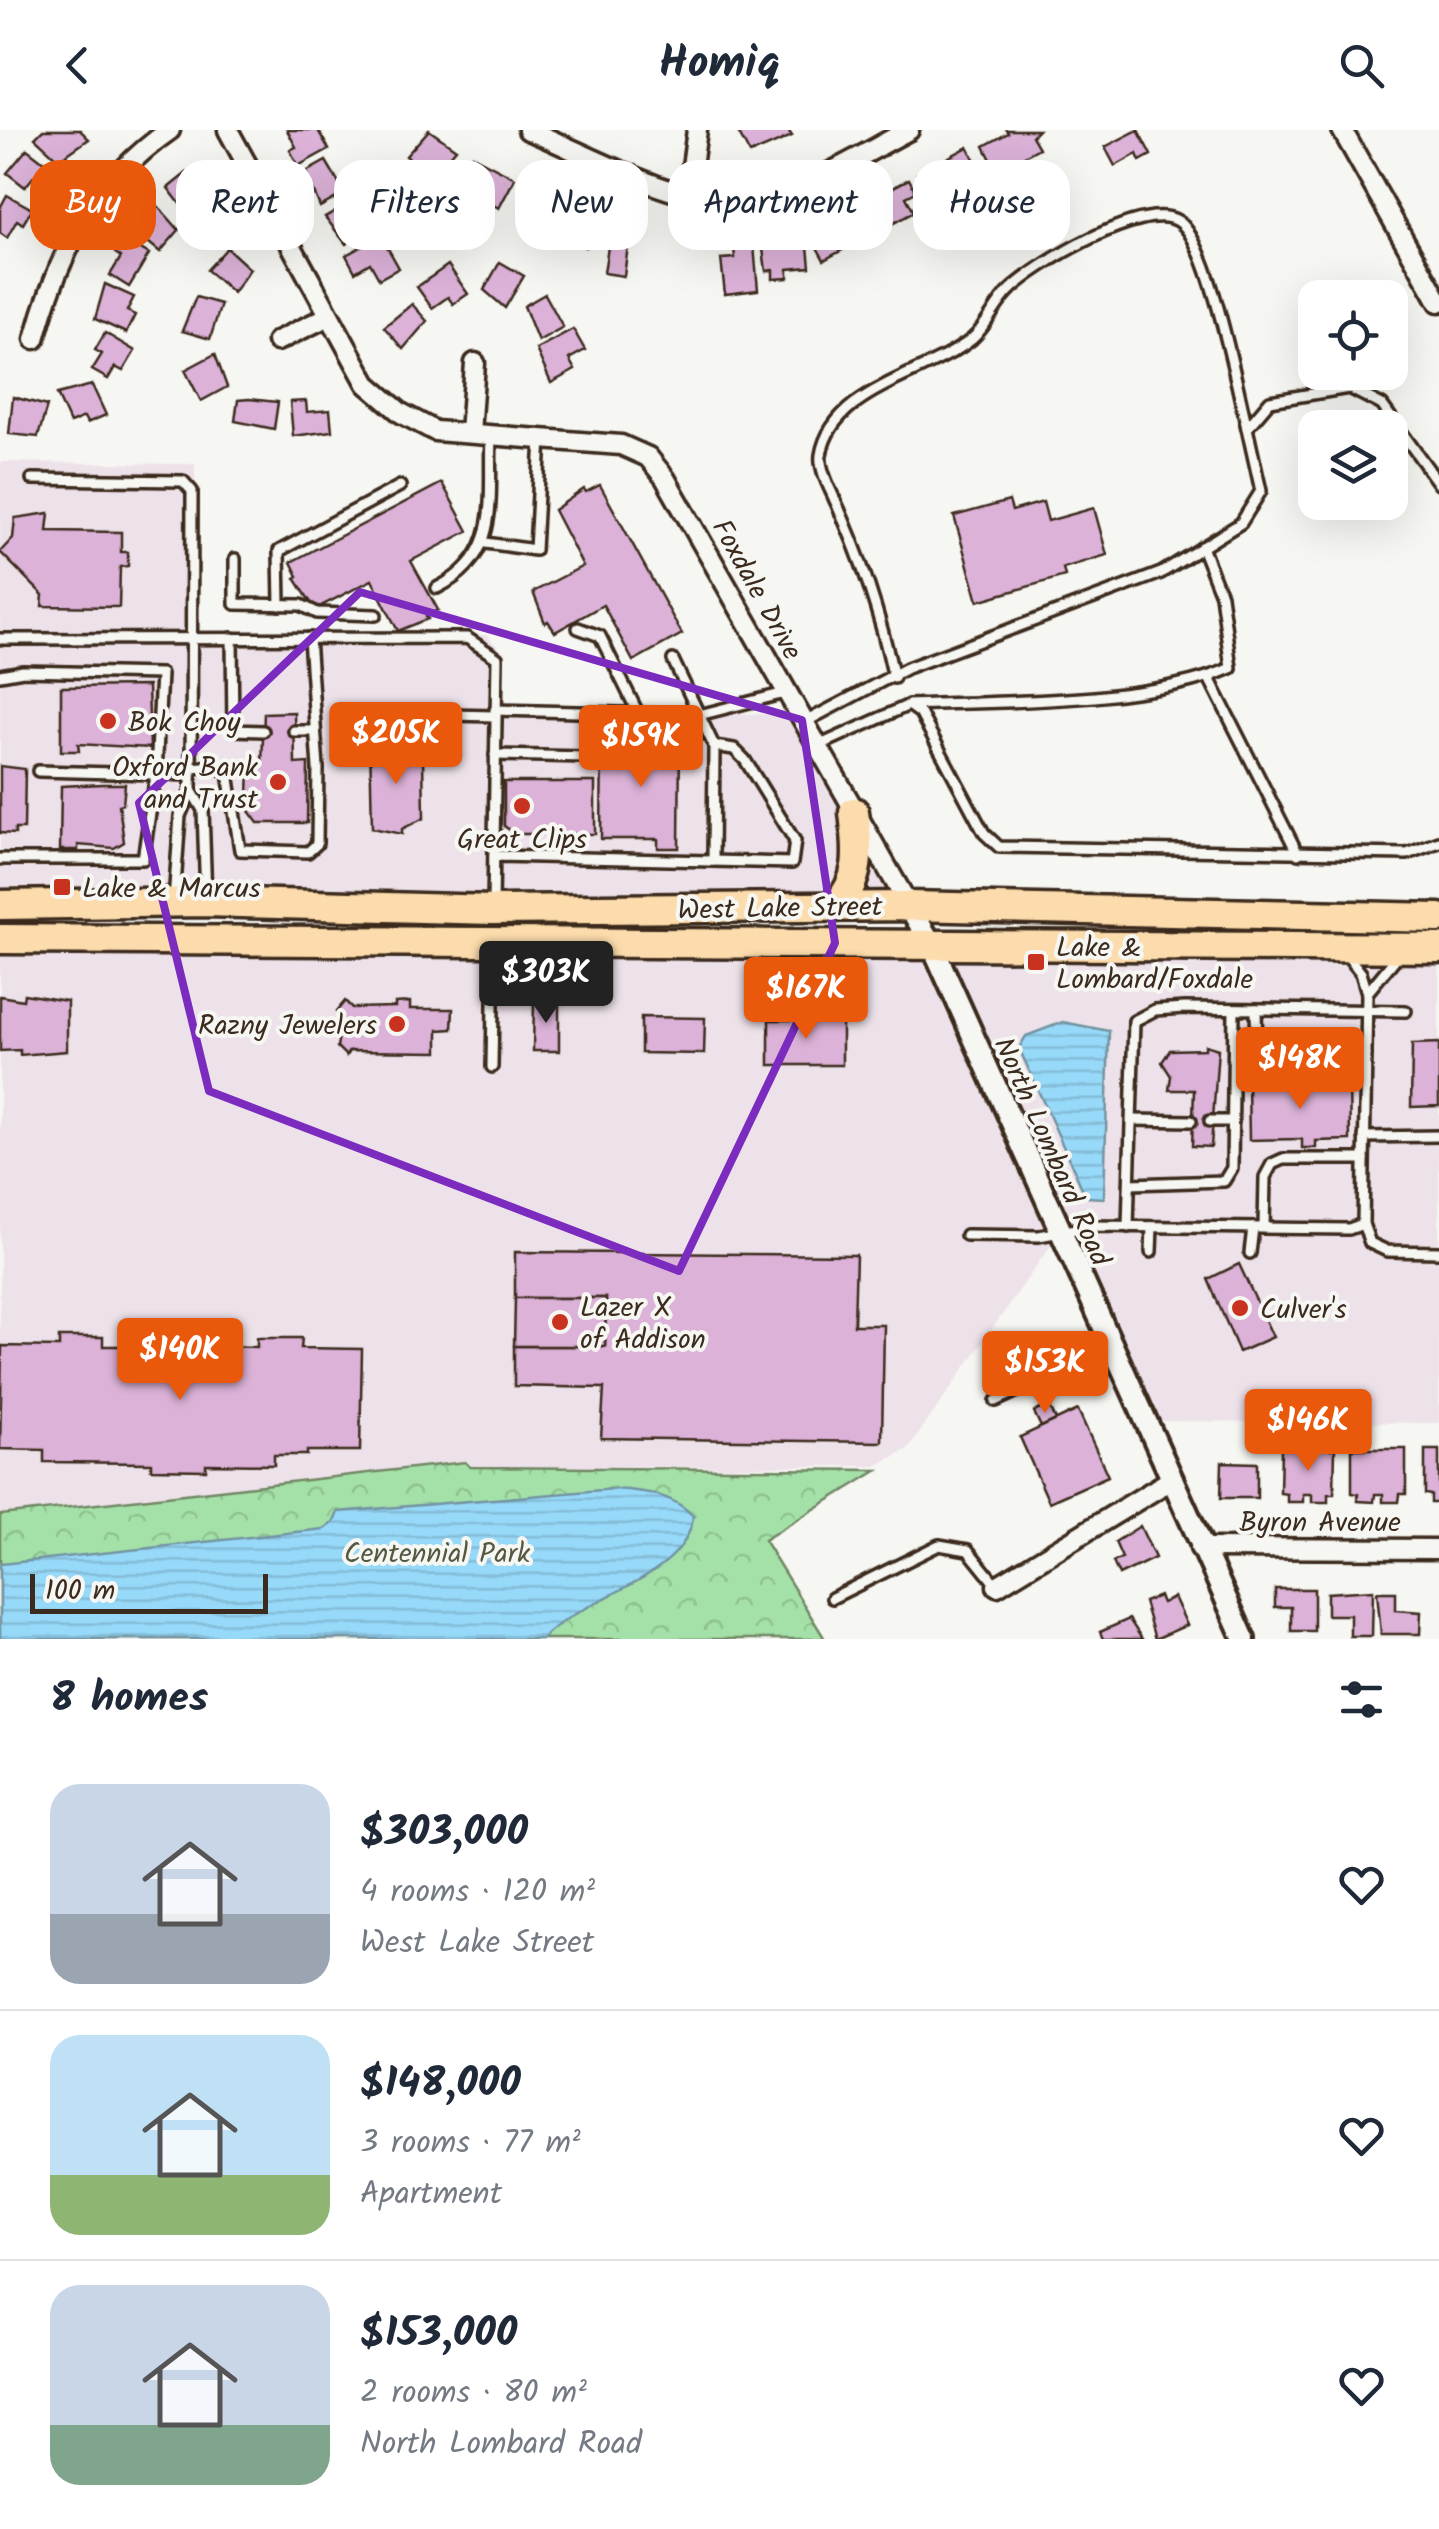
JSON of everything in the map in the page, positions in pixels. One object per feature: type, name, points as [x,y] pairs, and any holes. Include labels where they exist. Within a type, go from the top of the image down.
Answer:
[{"type":"main road","points":[[835,907],[846,896],[857,871],[854,812]]},
{"type":"main road","name":"West Lake Street","points":[[0,905],[206,902],[493,910],[909,906],[1439,918]]},
{"type":"main road","name":"West Lake Street","points":[[0,939],[1439,948]]},
{"type":"street","points":[[35,339],[49,288],[78,226],[114,178],[170,130]]},
{"type":"street","name":"Foxdale Drive","points":[[228,130],[367,384],[401,413],[434,431],[621,444],[648,457],[665,478],[909,906]]},
{"type":"street","points":[[528,130],[668,188]]},
{"type":"street","points":[[693,160],[698,130]]},
{"type":"street","points":[[850,160],[910,130]]},
{"type":"street","points":[[1342,130],[1439,302]]},
{"type":"street","points":[[278,341],[329,316]]},
{"type":"street","points":[[470,434],[475,363]]},
{"type":"street","name":"North Lombard Road","points":[[909,906],[933,946],[1110,1348],[1244,1639]]},
{"type":"street","points":[[997,1586],[1170,1481]]},
{"type":"street","name":"Byron Avenue","points":[[1200,1548],[1439,1548]]},
{"type":"lane","points":[[802,723],[894,678],[908,668],[1161,573],[1241,522],[1261,491],[1204,257],[1180,222],[1158,214],[1123,224],[1039,267],[1008,292],[974,338],[942,358],[886,382],[830,427],[820,459],[879,607],[894,678]]},
{"type":"lane","points":[[1247,428],[1270,400],[1349,388],[1382,405],[1439,484]]},
{"type":"lane","points":[[437,588],[457,578],[486,544],[491,435]]},
{"type":"lane","points":[[486,544],[535,550],[541,438]]},
{"type":"lane","points":[[32,479],[183,481],[192,491],[191,790],[180,816],[174,904]]},
{"type":"lane","points":[[280,604],[279,551],[400,486]]},
{"type":"lane","points":[[816,747],[909,705],[1047,698],[1194,684],[1232,668],[1220,595],[1202,547]]},
{"type":"lane","points":[[235,558],[235,604],[301,605],[317,614],[376,615]]},
{"type":"lane","points":[[353,613],[354,638]]},
{"type":"lane","points":[[578,628],[600,636],[638,714]]},
{"type":"lane","points":[[232,638],[234,730],[263,731]]},
{"type":"lane","points":[[38,771],[156,774],[215,766],[228,773],[240,850],[308,852],[317,844],[310,638]]},
{"type":"lane","points":[[0,639],[466,638],[497,658],[493,910]]},
{"type":"lane","points":[[672,660],[714,746],[713,861]]},
{"type":"lane","points":[[0,675],[161,674],[156,774],[144,859],[0,858]]},
{"type":"lane","points":[[1209,678],[1298,854]]},
{"type":"lane","points":[[357,713],[700,715],[785,693]]},
{"type":"lane","points":[[909,705],[920,713],[984,833],[999,848],[1406,854],[1439,842]]},
{"type":"lane","points":[[294,731],[314,731]]},
{"type":"lane","points":[[494,856],[792,863],[795,841],[745,760],[734,749],[714,746]]},
{"type":"lane","points":[[495,755],[586,757]]},
{"type":"lane","points":[[191,790],[203,810],[206,902]]},
{"type":"lane","points":[[492,1066],[494,945]]},
{"type":"lane","points":[[1341,948],[1361,973],[1367,993],[1363,1224],[1370,1243],[1387,1251],[1439,1252]]},
{"type":"lane","points":[[1367,993],[1405,948]]},
{"type":"lane","points":[[1130,1184],[1224,1180],[1232,1168],[1234,1009]]},
{"type":"lane","points":[[1256,1009],[1257,1052],[1366,1055]]},
{"type":"lane","points":[[1128,1227],[1134,1022],[1155,1010],[1406,1011]]},
{"type":"lane","points":[[1132,1120],[1191,1122]]},
{"type":"lane","points":[[1210,1121],[1232,1122]]},
{"type":"lane","points":[[1364,1137],[1439,1136]]},
{"type":"lane","points":[[1264,1228],[1265,1177],[1272,1164],[1283,1159],[1364,1159]]},
{"type":"lane","points":[[966,1235],[1039,1236],[1128,1227],[1349,1229],[1363,1224]]},
{"type":"lane","points":[[1151,1252],[1152,1227]]},
{"type":"lane","points":[[1250,1253],[1252,1228]]},
{"type":"lane","points":[[996,1402],[1110,1348]]},
{"type":"lane","points":[[832,1598],[939,1546],[968,1550],[997,1586]]},
{"type":"highlighted area","points":[[360,592],[802,720],[835,943],[679,1271],[209,1091],[139,803]]},
{"type":"shaded area","points":[[0,462],[195,464],[198,632],[487,635],[502,653],[501,705],[791,715],[899,903],[202,898],[0,890]]},
{"type":"shaded area","points":[[0,946],[1439,956],[1439,1423],[1151,1421],[1063,1228],[908,1449],[876,1466],[470,1467],[465,1462],[0,1515]]},
{"type":"green space","name":"Centennial Park","points":[[465,1462],[470,1467],[878,1470],[764,1540],[825,1639],[0,1639],[0,1515]]},
{"type":"water","points":[[1063,1022],[1109,1031],[1104,1198],[1086,1197],[1019,1048],[1026,1036]]},
{"type":"water","points":[[614,1489],[646,1492],[685,1508],[693,1516],[686,1538],[673,1556],[653,1571],[582,1610],[542,1639],[0,1639],[0,1564],[324,1529],[334,1522],[338,1512]]},
{"type":"building","points":[[43,130],[80,130],[89,139],[59,160],[35,138]]},
{"type":"building","points":[[287,130],[324,130],[319,132],[329,149],[309,160],[295,160],[290,150],[296,147]]},
{"type":"building","points":[[429,130],[456,149],[447,160],[411,160],[406,156]]},
{"type":"building","points":[[737,130],[788,130],[792,136],[750,154]]},
{"type":"building","points":[[1006,130],[1038,130],[1032,136],[1039,148],[1017,160],[991,160],[984,146],[1008,133]]},
{"type":"building","points":[[1138,130],[1151,155],[1140,161],[1137,154],[1115,166],[1105,147]]},
{"type":"building","points":[[968,147],[975,160],[943,160]]},
{"type":"building","points":[[27,149],[41,160],[30,160],[30,181],[25,187],[7,173]]},
{"type":"building","points":[[326,161],[334,174],[334,199],[320,207],[314,192],[314,168]]},
{"type":"building","points":[[495,168],[515,178],[499,208],[495,206]]},
{"type":"building","points":[[909,179],[913,186],[913,194],[906,197],[913,213],[893,223],[893,187]]},
{"type":"building","points":[[176,182],[176,198],[168,188]]},
{"type":"building","points":[[7,195],[30,208],[23,224],[17,220],[7,238],[0,233],[0,208]]},
{"type":"building","points":[[156,208],[176,227],[176,233],[160,252],[156,249]]},
{"type":"building","points":[[334,212],[334,229],[325,217]]},
{"type":"building","points":[[142,250],[149,254],[129,287],[110,275],[121,257],[115,253]]},
{"type":"building","points":[[225,250],[250,269],[233,293],[207,270]]},
{"type":"building","points":[[355,250],[389,250],[399,268],[379,279],[370,263],[355,272],[346,255]]},
{"type":"building","points":[[607,250],[627,250],[624,276],[604,273]]},
{"type":"building","points":[[734,250],[754,250],[758,290],[725,294],[721,259],[735,258]]},
{"type":"building","points":[[763,250],[808,250],[810,267],[788,269],[788,278],[773,279],[773,270],[766,271]]},
{"type":"building","points":[[818,250],[842,250],[824,260]]},
{"type":"building","points":[[500,262],[524,276],[505,308],[484,290]]},
{"type":"building","points":[[448,265],[468,294],[453,304],[448,297],[432,308],[417,287]]},
{"type":"building","points":[[105,284],[134,297],[127,311],[135,315],[126,333],[95,319]]},
{"type":"building","points":[[545,294],[563,327],[538,341],[524,306]]},
{"type":"building","points":[[196,297],[221,304],[210,339],[182,331]]},
{"type":"building","points":[[412,304],[427,321],[403,349],[384,327]]},
{"type":"building","points":[[573,329],[585,350],[569,359],[575,370],[551,383],[536,349]]},
{"type":"building","points":[[105,333],[135,351],[123,371],[115,367],[108,379],[92,370],[102,354],[95,350]]},
{"type":"building","points":[[215,354],[227,387],[201,401],[185,370]]},
{"type":"building","points":[[92,385],[106,415],[87,423],[84,417],[70,423],[57,394]]},
{"type":"building","points":[[13,397],[47,406],[38,437],[9,434]]},
{"type":"building","points":[[238,400],[278,402],[274,429],[235,421]]},
{"type":"building","points":[[306,401],[307,412],[330,410],[332,431],[293,436],[290,402]]},
{"type":"building","points":[[442,483],[468,531],[411,561],[438,610],[426,616],[428,619],[398,631],[372,580],[315,609],[295,578],[298,576],[291,562]]},
{"type":"building","points":[[600,485],[682,634],[633,661],[603,605],[555,632],[548,621],[545,623],[533,592],[583,566],[554,510],[584,489],[586,492]]},
{"type":"building","points":[[1009,501],[1012,511],[1043,502],[1048,521],[1094,508],[1107,555],[1063,568],[1065,576],[978,601],[954,516]]},
{"type":"building","points":[[49,513],[47,531],[121,532],[121,552],[128,552],[128,566],[120,567],[119,607],[42,606],[43,595],[0,552],[13,538],[15,518]]},
{"type":"building","points":[[148,686],[150,748],[78,744],[79,751],[61,751],[61,687]]},
{"type":"building","name":"Oxford Bank and Trust","points":[[294,712],[295,764],[308,763],[307,823],[258,823],[249,811],[253,799],[248,799],[249,763],[262,764],[264,713]]},
{"type":"building","points":[[602,738],[680,738],[679,848],[658,848],[658,839],[601,839]]},
{"type":"building","points":[[370,741],[406,741],[406,756],[423,756],[424,818],[402,829],[402,834],[372,828]]},
{"type":"building","points":[[0,766],[25,769],[24,829],[15,829],[15,834],[0,833]]},
{"type":"building","points":[[504,782],[595,782],[595,834],[516,834],[504,826]]},
{"type":"building","points":[[125,784],[123,804],[119,805],[124,842],[114,848],[78,845],[78,850],[60,850],[61,786]]},
{"type":"building","points":[[24,994],[67,1001],[67,1051],[20,1055],[20,1050],[0,1051],[0,996],[23,1000]]},
{"type":"building","name":"Razny Jewelers","points":[[345,1001],[352,1008],[395,1007],[395,1003],[410,1002],[410,1009],[453,1009],[452,1029],[438,1030],[438,1052],[349,1051],[346,1056],[337,1047],[342,1018],[336,1012]]},
{"type":"building","points":[[534,1001],[559,1001],[559,1051],[533,1051]]},
{"type":"building","points":[[641,1017],[705,1018],[704,1054],[641,1053]]},
{"type":"building","points":[[769,1020],[842,1020],[842,1065],[769,1065]]},
{"type":"building","points":[[1439,1043],[1439,1106],[1411,1107],[1412,1044]]},
{"type":"building","points":[[1205,1045],[1218,1049],[1211,1147],[1192,1146],[1194,1090],[1169,1090],[1171,1076],[1162,1062],[1170,1050],[1205,1049]]},
{"type":"building","points":[[1349,1081],[1350,1140],[1316,1141],[1316,1148],[1302,1148],[1302,1139],[1249,1140],[1248,1083]]},
{"type":"building","points":[[515,1252],[856,1255],[854,1325],[884,1325],[882,1442],[601,1438],[604,1388],[514,1386],[514,1346],[605,1346],[606,1298],[515,1298]]},
{"type":"building","name":"Culver's","points":[[1239,1264],[1273,1337],[1239,1352],[1208,1279]]},
{"type":"building","name":"Lazer X of Addison","points":[[515,1298],[606,1298],[605,1346],[514,1346]]},
{"type":"building","points":[[59,1337],[103,1337],[103,1346],[146,1346],[146,1356],[170,1356],[170,1345],[192,1345],[192,1356],[217,1356],[217,1346],[257,1347],[257,1338],[302,1338],[301,1348],[362,1349],[360,1451],[274,1455],[274,1465],[206,1464],[206,1470],[151,1469],[151,1463],[44,1462],[44,1450],[0,1449],[2,1346],[59,1347]]},
{"type":"building","points":[[1049,1405],[1056,1420],[1041,1427],[1034,1412]]},
{"type":"building","points":[[1078,1410],[1108,1476],[1049,1502],[1020,1437]]},
{"type":"building","points":[[1281,1449],[1335,1449],[1334,1494],[1328,1494],[1328,1502],[1312,1502],[1312,1494],[1303,1494],[1303,1502],[1287,1502],[1287,1494],[1280,1493]]},
{"type":"building","points":[[1352,1449],[1406,1449],[1406,1494],[1400,1494],[1399,1502],[1383,1502],[1383,1494],[1375,1494],[1374,1502],[1358,1501],[1358,1494],[1352,1493]]},
{"type":"building","points":[[1425,1450],[1439,1450],[1439,1503],[1431,1503],[1431,1495],[1425,1494]]},
{"type":"building","points":[[1222,1462],[1257,1463],[1257,1498],[1221,1498]]},
{"type":"building","points":[[1140,1526],[1155,1558],[1119,1575],[1113,1562],[1122,1558],[1115,1542]]},
{"type":"building","points":[[1275,1589],[1314,1589],[1314,1631],[1291,1631],[1291,1607],[1275,1607]]},
{"type":"building","points":[[1373,1590],[1372,1636],[1350,1636],[1350,1615],[1327,1615],[1327,1593]]},
{"type":"building","points":[[1377,1592],[1396,1592],[1396,1610],[1421,1612],[1420,1634],[1381,1634]]},
{"type":"building","points":[[1159,1596],[1162,1603],[1174,1597],[1187,1625],[1155,1639],[1144,1602]]},
{"type":"building","points":[[1129,1619],[1142,1639],[1103,1639],[1100,1632]]},
{"type":"place","name":"Bok Choy","points":[[108,721]]},
{"type":"place","name":"Oxford Bank and Trust","points":[[278,782]]},
{"type":"place","name":"Great Clips","points":[[522,806]]},
{"type":"place","name":"Lake & Marcus","points":[[62,887]]},
{"type":"place","name":"Lake & Lombard/Foxdale","points":[[1036,962]]},
{"type":"place","name":"Razny Jewelers","points":[[397,1024]]},
{"type":"place","name":"Culver's","points":[[1240,1308]]},
{"type":"place","name":"Lazer X of Addison","points":[[560,1322]]}]
